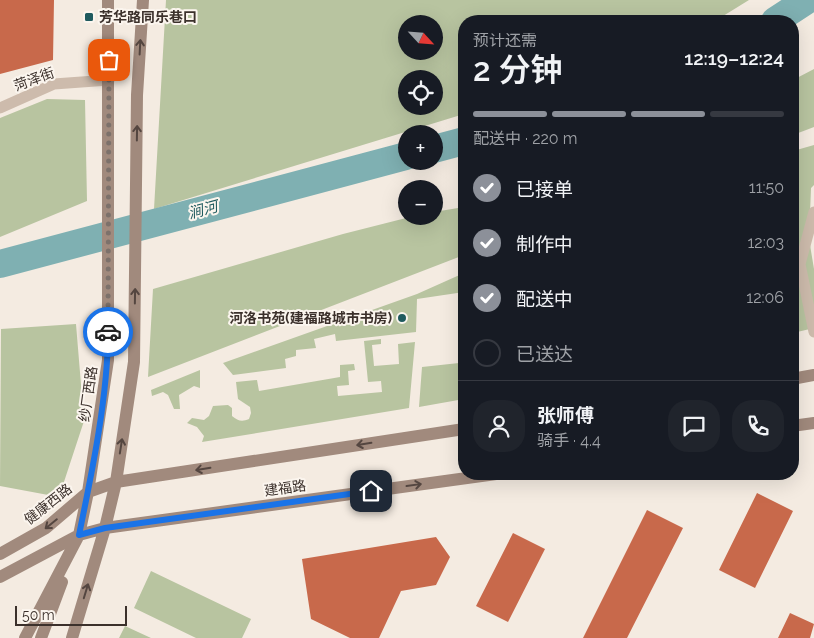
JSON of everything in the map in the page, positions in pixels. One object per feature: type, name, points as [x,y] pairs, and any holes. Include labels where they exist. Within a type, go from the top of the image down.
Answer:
[{"type":"main road","name":"纱厂西路","points":[[25,638],[79,535],[88,492],[108,360],[108,0]]},
{"type":"main road","points":[[72,638],[105,528],[116,482],[134,362],[137,95],[142,0]]},
{"type":"main road","points":[[799,378],[814,376]]},
{"type":"main road","points":[[799,425],[814,423]]},
{"type":"main road","points":[[88,492],[116,482],[458,430]]},
{"type":"main road","name":"建福路","points":[[79,535],[105,528],[458,479]]},
{"type":"main road","name":"健康西路","points":[[0,554],[46,528],[88,492]]},
{"type":"main road","points":[[0,576],[79,535]]},
{"type":"main road","points":[[41,638],[79,535]]},
{"type":"street","name":"菏泽街","points":[[0,108],[54,84],[109,80]]},
{"type":"street","points":[[814,212],[800,264],[814,332]]},
{"type":"green space","points":[[166,0],[749,0],[725,15],[458,15],[458,116],[428,125],[398,125],[398,134],[154,209]]},
{"type":"green space","points":[[814,69],[814,127],[799,133],[799,77]]},
{"type":"green space","points":[[47,99],[85,100],[87,201],[0,237],[0,118]]},
{"type":"green space","points":[[814,145],[814,185],[811,188],[809,239],[814,269],[814,328],[799,332],[799,149]]},
{"type":"green space","points":[[458,208],[458,257],[148,377],[153,289],[398,220],[398,225],[443,225],[443,210]]},
{"type":"green space","points":[[458,276],[458,293],[417,299],[416,332],[336,341],[335,334],[314,339],[316,348],[296,350],[296,356],[285,359],[286,368],[233,375],[223,363],[417,294]]},
{"type":"green space","points":[[76,324],[84,421],[59,497],[0,486],[1,329]]},
{"type":"green space","points":[[381,339],[381,344],[372,345],[374,366],[399,364],[398,344],[415,342],[409,408],[202,442],[204,436],[197,427],[187,423],[192,418],[204,420],[209,416],[213,406],[228,405],[232,408],[232,416],[234,418],[242,421],[249,419],[250,407],[238,399],[236,382],[257,380],[259,391],[340,377],[340,365],[354,364],[355,370],[348,371],[349,385],[337,386],[338,396],[382,392],[381,381],[368,382],[364,341]]},
{"type":"green space","points":[[458,363],[458,400],[419,407],[422,367]]},
{"type":"green space","points":[[200,370],[200,388],[194,386],[179,395],[180,409],[174,409],[168,395],[163,392],[152,396],[151,390]]},
{"type":"green space","points":[[151,571],[251,619],[242,638],[196,638],[134,608]]},
{"type":"green space","points":[[125,626],[151,638],[119,638]]},
{"type":"building","points":[[0,0],[54,0],[53,60],[0,74]]},
{"type":"building","points":[[757,493],[793,511],[755,588],[719,570]]},
{"type":"building","points":[[647,510],[683,528],[627,638],[583,638]]},
{"type":"building","points":[[513,533],[545,549],[508,622],[476,606]]},
{"type":"building","points":[[436,537],[450,557],[436,585],[401,591],[379,638],[350,638],[311,619],[302,559]]},
{"type":"building","points":[[790,613],[814,624],[810,638],[778,638]]},
{"type":"waterway","name":"涧河","points":[[784,15],[807,0]]},
{"type":"waterway","name":"涧河","points":[[443,147],[458,143]]},
{"type":"waterway","name":"涧河","points":[[0,264],[398,158]]},
{"type":"way so far","points":[[108,332],[109,60]]},
{"type":"place","name":"芳华路同乐巷口","points":[[89,17]]},
{"type":"place","name":"河洛书苑(建福路城市书房)","points":[[402,318]]},
{"type":"route","points":[[108,332],[108,360],[88,492],[79,535],[105,528],[371,491]]}]
